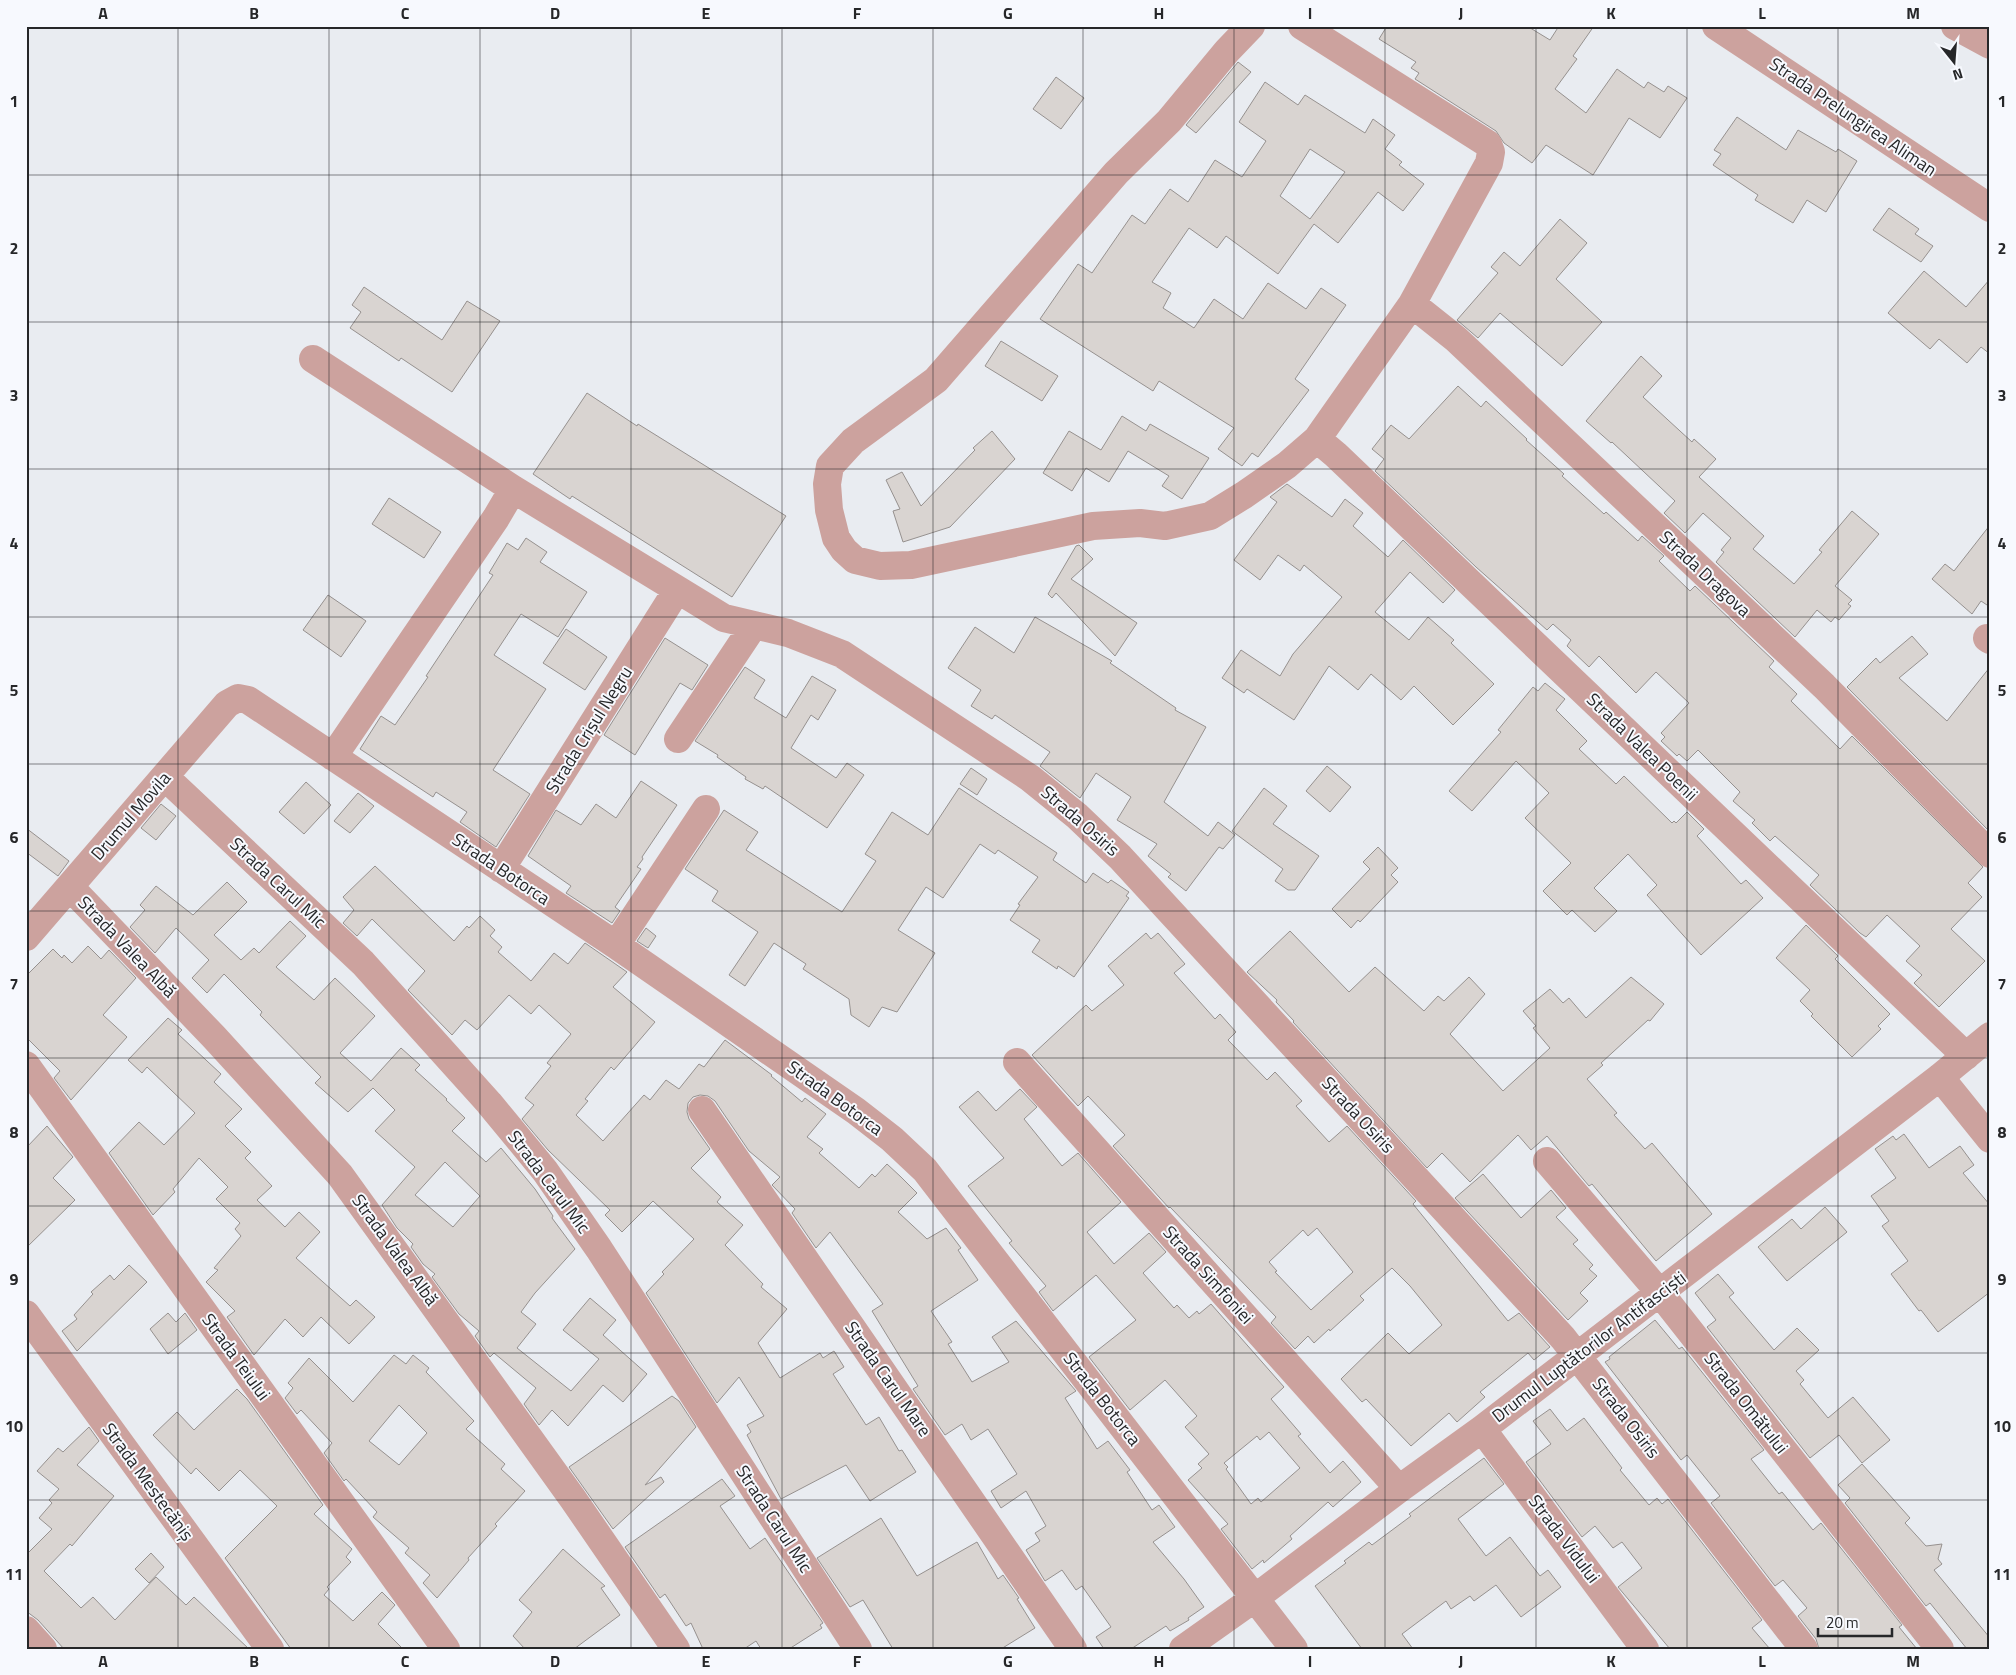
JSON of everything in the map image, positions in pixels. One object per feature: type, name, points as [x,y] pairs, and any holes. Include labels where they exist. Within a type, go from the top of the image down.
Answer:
[{"type":"street","points":[[1252,26],[1227,51],[1169,121],[1116,173],[936,380],[852,441],[830,466],[827,484],[828,510],[836,538],[854,560],[880,566],[911,565],[1093,526],[1140,523],[1165,526],[1210,516],[1287,465],[1317,439],[1412,304],[1489,163],[1491,152],[1488,144],[1302,26]]},
{"type":"street","name":"Strada Prelungirea Aliman","points":[[1716,26],[1990,208]]},
{"type":"street","points":[[1956,26],[1990,45]]},
{"type":"street","name":"Strada Dragova","points":[[1412,304],[1456,339],[1824,686],[1990,854]]},
{"type":"street","points":[[313,359],[513,489],[677,590],[724,618],[754,625],[678,739]]},
{"type":"street","name":"Strada Valea Poenii","points":[[1317,439],[1966,1056]]},
{"type":"street","points":[[333,757],[496,518],[513,489]]},
{"type":"street","name":"Strada Crișul Negru","points":[[501,869],[677,590]]},
{"type":"street","name":"Strada Osiris","points":[[754,625],[788,633],[842,654],[1030,778],[1077,816],[1120,857],[1579,1356],[1804,1649]]},
{"type":"street","name":"Strada Botorca","points":[[238,698],[248,700],[616,945],[856,1111],[892,1139],[925,1170],[1294,1649]]},
{"type":"street","name":"Drumul Movila","points":[[26,937],[227,704],[238,698]]},
{"type":"street","name":"Strada Carul Mic","points":[[165,777],[363,963],[489,1103],[545,1171],[598,1249],[858,1649]]},
{"type":"street","points":[[616,945],[706,809]]},
{"type":"street","name":"Strada Valea Albă","points":[[70,887],[214,1036],[340,1175],[573,1499],[676,1649]]},
{"type":"street","name":"Drumul Luptătorilor Antifasciști","points":[[1182,1649],[1255,1598],[1579,1356],[1940,1077],[1990,1036]]},
{"type":"street","name":"Strada Simfoniei","points":[[1017,1062],[1399,1489]]},
{"type":"street","name":"Strada Teiului","points":[[26,1065],[446,1649]]},
{"type":"street","points":[[1940,1077],[1990,1139]]},
{"type":"street","name":"Strada Carul Mare","points":[[702,1110],[1073,1649]]},
{"type":"street","name":"Strada Omătului","points":[[1548,1161],[1660,1293],[1940,1649]]},
{"type":"street","name":"Strada Mestecăniș","points":[[26,1314],[270,1649]]},
{"type":"street","name":"Strada Vidului","points":[[1482,1429],[1645,1649]]},
{"type":"street","points":[[26,1630],[43,1649]]},
{"type":"building","points":[[1387,26],[1527,26],[1550,40],[1559,26],[1594,26],[1573,56],[1577,59],[1555,89],[1586,113],[1617,69],[1644,88],[1648,82],[1664,92],[1668,86],[1687,98],[1660,138],[1629,118],[1593,175],[1546,145],[1532,163],[1504,143],[1496,131],[1415,79],[1419,73],[1411,68],[1416,62],[1379,39]]},
{"type":"building","points":[[1238,62],[1251,72],[1196,133],[1186,125]]},
{"type":"building","points":[[1056,77],[1084,98],[1061,129],[1033,109]]},
{"type":"building","points":[[1265,82],[1298,105],[1305,95],[1365,133],[1373,119],[1395,135],[1385,149],[1402,162],[1399,165],[1424,184],[1403,211],[1378,192],[1338,243],[1314,224],[1278,274],[1226,236],[1217,248],[1189,228],[1152,282],[1171,293],[1163,308],[1194,328],[1214,299],[1243,319],[1268,283],[1306,309],[1321,288],[1346,305],[1295,379],[1309,390],[1258,457],[1252,453],[1242,466],[1218,449],[1234,428],[1159,381],[1153,391],[1040,319],[1078,264],[1092,273],[1132,215],[1145,224],[1170,189],[1188,202],[1215,160],[1242,177],[1266,141],[1239,122]],"holes":[[[1310,149],[1345,172],[1310,219],[1280,196]]]},
{"type":"building","points":[[1737,117],[1786,150],[1798,130],[1836,152],[1838,149],[1857,161],[1826,212],[1807,200],[1793,223],[1755,200],[1758,195],[1713,165],[1721,154],[1714,150]]},
{"type":"building","points":[[1889,208],[1919,229],[1915,234],[1933,246],[1921,262],[1873,230]]},
{"type":"building","points":[[1560,219],[1587,243],[1556,279],[1602,322],[1562,366],[1500,313],[1478,338],[1457,320],[1498,273],[1491,267],[1504,252],[1520,266]]},
{"type":"building","points":[[1924,271],[1966,307],[1990,279],[1990,354],[1981,347],[1967,363],[1939,339],[1930,349],[1888,313]]},
{"type":"building","points":[[364,287],[442,340],[467,301],[500,321],[452,392],[401,358],[399,361],[350,328],[361,312],[352,305]]},
{"type":"building","points":[[1001,341],[1058,376],[1042,401],[985,366]]},
{"type":"building","points":[[1641,356],[1662,376],[1643,397],[1692,442],[1694,439],[1716,459],[1699,477],[1764,536],[1753,549],[1794,584],[1822,552],[1819,550],[1852,511],[1879,534],[1835,586],[1852,600],[1848,604],[1851,606],[1839,620],[1835,617],[1831,622],[1817,610],[1795,637],[1716,562],[1724,552],[1721,550],[1731,538],[1703,513],[1685,533],[1664,513],[1675,501],[1612,442],[1586,421]]},
{"type":"building","points":[[1458,386],[1481,407],[1486,401],[1564,474],[1562,476],[1604,514],[1606,512],[1638,541],[1642,536],[1664,556],[1659,561],[1690,591],[1695,586],[1774,661],[1769,667],[1797,694],[1791,701],[1840,749],[1852,736],[1983,867],[1968,883],[1982,897],[1951,929],[1985,961],[1939,1007],[1914,983],[1922,975],[1906,961],[1920,946],[1887,915],[1866,937],[1860,933],[1810,885],[1819,875],[1775,836],[1770,841],[1752,823],[1755,820],[1733,801],[1740,792],[1698,750],[1687,761],[1679,754],[1677,756],[1661,741],[1665,737],[1661,733],[1689,703],[1656,672],[1636,693],[1599,656],[1589,667],[1567,646],[1571,640],[1553,624],[1547,630],[1476,567],[1375,471],[1384,459],[1372,449],[1391,425],[1409,439]]},
{"type":"building","points":[[587,393],[637,426],[638,424],[786,516],[732,597],[572,496],[570,499],[533,474]]},
{"type":"building","points":[[1122,416],[1146,431],[1150,424],[1209,458],[1182,499],[1162,486],[1169,476],[1128,451],[1109,482],[1086,468],[1072,491],[1043,473],[1069,431],[1101,450]]},
{"type":"building","points":[[992,431],[1015,459],[950,527],[903,542],[893,511],[900,509],[886,480],[902,472],[921,506],[975,450],[973,448]]},
{"type":"building","points":[[1287,484],[1332,517],[1345,499],[1363,513],[1353,526],[1388,557],[1403,540],[1455,590],[1443,603],[1410,572],[1375,612],[1409,640],[1428,617],[1454,640],[1451,643],[1494,684],[1453,725],[1414,686],[1401,700],[1371,674],[1358,690],[1329,666],[1294,720],[1247,689],[1244,693],[1222,678],[1241,650],[1280,676],[1293,654],[1342,597],[1304,565],[1300,571],[1278,555],[1260,580],[1234,560],[1277,502],[1270,497]]},
{"type":"building","points":[[389,498],[441,532],[424,558],[372,524]]},
{"type":"building","points":[[1990,525],[1990,607],[1981,601],[1972,614],[1932,579],[1945,564],[1954,571]]},
{"type":"building","points":[[526,538],[547,552],[540,562],[587,592],[558,637],[521,614],[494,655],[546,689],[493,770],[530,794],[496,847],[460,822],[467,812],[436,792],[433,797],[360,749],[381,716],[395,725],[493,575],[489,573],[507,543],[518,550]]},
{"type":"building","points":[[1079,545],[1093,559],[1071,579],[1137,623],[1115,656],[1056,593],[1052,598],[1048,594],[1076,546]]},
{"type":"building","points":[[328,595],[366,621],[341,657],[303,630]]},
{"type":"building","points":[[1035,617],[1112,661],[1110,663],[1176,708],[1175,710],[1206,727],[1164,802],[1208,836],[1218,822],[1235,835],[1223,849],[1219,847],[1186,891],[1168,877],[1171,874],[1148,856],[1157,844],[1117,820],[1131,797],[1096,773],[1080,798],[1040,766],[1050,752],[995,715],[992,719],[971,706],[981,690],[948,668],[975,627],[1014,653]]},
{"type":"building","points":[[566,629],[607,657],[585,690],[543,663]]},
{"type":"building","points":[[1912,636],[1928,654],[1899,678],[1947,721],[1990,667],[1990,832],[1847,687],[1876,658],[1880,663]]},
{"type":"building","points":[[665,638],[708,665],[692,690],[680,683],[635,755],[604,735]]},
{"type":"building","points":[[745,667],[765,680],[754,698],[786,718],[812,676],[836,690],[818,720],[811,715],[791,748],[836,778],[847,763],[864,775],[827,828],[765,786],[763,789],[745,779],[746,777],[717,757],[718,755],[695,741]]},
{"type":"building","points":[[1545,683],[1565,699],[1556,710],[1587,741],[1579,749],[1616,784],[1624,776],[1672,823],[1674,821],[1676,823],[1687,812],[1704,829],[1697,836],[1741,884],[1746,880],[1763,898],[1701,955],[1647,895],[1657,885],[1628,854],[1594,888],[1617,911],[1595,932],[1572,910],[1567,915],[1543,891],[1571,863],[1525,818],[1549,793],[1516,761],[1472,811],[1449,791],[1501,732],[1498,730],[1533,687],[1538,691]]},
{"type":"building","points":[[1327,766],[1351,787],[1330,812],[1306,791]]},
{"type":"building","points":[[971,768],[987,779],[977,795],[960,784]]},
{"type":"building","points":[[641,781],[677,805],[642,857],[643,859],[637,867],[641,869],[615,907],[620,911],[612,923],[566,893],[571,886],[528,856],[556,810],[581,825],[596,804],[616,818]]},
{"type":"building","points":[[306,782],[331,805],[304,834],[279,812]]},
{"type":"building","points":[[959,788],[1057,853],[1053,860],[1086,883],[1093,873],[1108,883],[1111,880],[1129,892],[1126,896],[1129,898],[1074,977],[1058,966],[1057,969],[1032,952],[1040,940],[1010,920],[1020,905],[1018,904],[1038,877],[998,850],[995,854],[980,844],[943,898],[926,887],[898,930],[935,953],[897,1012],[882,1007],[869,1027],[851,1015],[849,999],[803,969],[806,964],[774,943],[745,986],[729,975],[758,932],[712,901],[718,891],[685,869],[724,810],[758,832],[746,850],[842,912],[876,861],[865,854],[892,812],[928,835]]},
{"type":"building","points":[[1264,788],[1287,806],[1273,824],[1319,856],[1295,890],[1288,890],[1275,881],[1283,869],[1232,831]]},
{"type":"building","points":[[358,793],[374,806],[350,833],[334,821]]},
{"type":"building","points":[[161,804],[176,816],[156,840],[141,828]]},
{"type":"building","points":[[26,828],[69,861],[58,876],[26,852]]},
{"type":"building","points":[[1378,847],[1398,868],[1391,875],[1398,882],[1360,922],[1358,920],[1351,928],[1332,909],[1370,869],[1363,862]]},
{"type":"building","points":[[375,866],[454,941],[467,926],[469,928],[480,916],[495,930],[490,936],[502,947],[498,952],[531,981],[554,953],[568,964],[585,943],[627,972],[613,987],[655,1022],[614,1070],[611,1067],[585,1099],[588,1101],[576,1115],[603,1141],[644,1095],[650,1100],[666,1080],[679,1089],[699,1064],[704,1067],[725,1040],[772,1075],[802,1102],[805,1098],[826,1114],[807,1137],[823,1149],[819,1153],[859,1188],[872,1174],[875,1177],[887,1164],[917,1193],[898,1212],[927,1239],[946,1228],[961,1248],[958,1250],[978,1280],[931,1311],[952,1342],[948,1344],[972,1382],[1009,1362],[992,1337],[1016,1321],[1076,1391],[1065,1398],[1097,1449],[1108,1441],[1130,1470],[1127,1472],[1152,1510],[1159,1505],[1175,1527],[1153,1542],[1184,1579],[1204,1607],[1188,1618],[1189,1620],[1170,1631],[1166,1626],[1131,1649],[1104,1649],[1096,1637],[1111,1627],[1082,1586],[1076,1590],[1062,1570],[1045,1581],[1026,1550],[1040,1541],[1035,1533],[1046,1526],[1026,1491],[1001,1508],[991,1491],[1017,1474],[988,1429],[971,1440],[962,1424],[945,1435],[913,1389],[918,1386],[872,1311],[883,1304],[830,1232],[816,1248],[792,1213],[795,1209],[772,1185],[780,1177],[749,1151],[715,1101],[708,1096],[700,1095],[693,1097],[688,1103],[687,1112],[689,1119],[710,1149],[691,1168],[721,1197],[717,1202],[743,1225],[725,1245],[763,1284],[761,1287],[787,1309],[758,1343],[780,1378],[820,1353],[823,1358],[834,1351],[844,1367],[833,1374],[866,1425],[879,1417],[899,1451],[902,1450],[916,1472],[870,1501],[846,1465],[781,1499],[747,1435],[751,1432],[747,1425],[764,1416],[739,1377],[717,1403],[646,1293],[664,1274],[662,1272],[694,1239],[653,1201],[622,1232],[605,1215],[610,1210],[548,1150],[522,1119],[534,1105],[525,1098],[551,1066],[547,1063],[571,1034],[539,1005],[531,1014],[509,995],[477,1030],[465,1020],[452,1035],[408,990],[425,971],[372,919],[357,936],[343,923],[354,910],[343,897]]},
{"type":"building","points":[[227,882],[247,902],[214,935],[241,960],[254,948],[259,953],[290,921],[306,936],[276,967],[314,1000],[335,978],[375,1016],[340,1053],[371,1081],[401,1048],[420,1065],[415,1070],[465,1118],[452,1131],[486,1162],[501,1148],[535,1189],[553,1216],[552,1218],[575,1249],[535,1293],[521,1312],[536,1324],[517,1348],[571,1391],[599,1359],[563,1330],[590,1298],[616,1320],[603,1335],[647,1374],[623,1402],[603,1385],[568,1426],[552,1410],[539,1425],[524,1404],[536,1388],[494,1353],[490,1357],[475,1336],[479,1331],[459,1314],[432,1277],[435,1274],[423,1264],[411,1247],[413,1244],[397,1228],[382,1205],[415,1167],[375,1131],[395,1110],[373,1088],[348,1112],[315,1083],[321,1077],[260,1015],[262,1012],[224,974],[207,993],[192,978],[209,960],[176,928],[155,953],[130,927],[145,910],[140,905],[156,886],[193,915]],"holes":[[[445,1162],[480,1196],[453,1227],[415,1195]]]},
{"type":"building","points":[[1806,925],[1838,956],[1835,959],[1890,1014],[1878,1026],[1881,1029],[1852,1057],[1811,1016],[1813,1014],[1800,1001],[1810,990],[1776,958]]},
{"type":"building","points":[[646,928],[656,936],[648,948],[637,941]]},
{"type":"building","points":[[1290,931],[1349,992],[1375,967],[1424,1011],[1438,996],[1444,1001],[1469,977],[1485,994],[1450,1034],[1503,1091],[1550,1048],[1533,1028],[1536,1026],[1523,1011],[1550,989],[1563,1003],[1569,998],[1586,1018],[1631,977],[1664,1004],[1650,1021],[1648,1020],[1601,1063],[1603,1065],[1587,1079],[1617,1113],[1614,1115],[1645,1149],[1652,1143],[1712,1214],[1656,1261],[1592,1184],[1589,1186],[1547,1136],[1531,1150],[1518,1135],[1470,1182],[1442,1153],[1427,1168],[1293,1022],[1276,1002],[1277,1000],[1247,972]]},
{"type":"building","points":[[1146,933],[1151,939],[1158,933],[1185,964],[1174,973],[1215,1019],[1220,1014],[1236,1032],[1228,1040],[1267,1080],[1275,1072],[1302,1101],[1296,1106],[1329,1142],[1347,1126],[1416,1201],[1413,1204],[1508,1321],[1519,1313],[1550,1347],[1534,1360],[1528,1353],[1480,1392],[1485,1397],[1457,1422],[1449,1413],[1411,1446],[1366,1399],[1362,1402],[1341,1379],[1388,1333],[1409,1354],[1442,1325],[1410,1286],[1392,1268],[1360,1296],[1364,1300],[1330,1331],[1329,1329],[1314,1343],[1308,1336],[1295,1349],[1271,1323],[1276,1317],[1169,1208],[1113,1146],[1125,1135],[1088,1096],[1078,1106],[1032,1055],[1086,1005],[1092,1011],[1124,985],[1108,966]],"holes":[[[1317,1228],[1353,1272],[1311,1310],[1275,1272],[1277,1271],[1269,1262],[1303,1230],[1308,1236]]]},
{"type":"building","points":[[88,946],[101,959],[109,950],[136,978],[103,1015],[127,1037],[71,1100],[54,1078],[60,1071],[26,1037],[26,976],[53,949],[62,958],[64,955],[72,963]]},
{"type":"building","points":[[168,1018],[182,1030],[178,1034],[221,1074],[214,1082],[242,1109],[225,1126],[251,1152],[245,1158],[272,1186],[257,1200],[285,1227],[299,1212],[320,1232],[296,1258],[350,1306],[356,1300],[375,1317],[349,1344],[321,1317],[303,1337],[285,1319],[254,1355],[227,1317],[235,1311],[206,1282],[218,1270],[214,1268],[241,1236],[235,1229],[240,1223],[216,1199],[228,1187],[199,1158],[173,1189],[175,1192],[153,1215],[109,1153],[139,1122],[164,1145],[195,1113],[147,1067],[142,1073],[128,1060]]},
{"type":"building","points":[[1020,1089],[1037,1107],[1024,1119],[1062,1166],[1078,1153],[1121,1202],[1087,1232],[1114,1264],[1149,1233],[1166,1252],[1143,1273],[1174,1308],[1177,1305],[1189,1318],[1197,1311],[1199,1314],[1211,1304],[1284,1387],[1271,1399],[1301,1434],[1298,1436],[1330,1473],[1343,1461],[1361,1482],[1333,1507],[1328,1502],[1290,1536],[1292,1539],[1264,1563],[1263,1560],[1252,1569],[1221,1529],[1228,1524],[1188,1480],[1202,1468],[1198,1464],[1209,1454],[1185,1427],[1197,1416],[1165,1380],[1130,1410],[1089,1357],[1136,1320],[1096,1275],[1053,1311],[1039,1292],[1046,1286],[1009,1243],[1012,1241],[968,1186],[1004,1158],[959,1107],[978,1091],[996,1111]],"holes":[[[1269,1432],[1300,1468],[1261,1502],[1258,1498],[1251,1504],[1226,1469],[1228,1467],[1224,1463],[1257,1436],[1260,1440]]]},
{"type":"building","points":[[47,1126],[73,1157],[53,1178],[75,1200],[26,1248],[26,1148]]},
{"type":"building","points":[[1904,1134],[1929,1168],[1960,1146],[1974,1165],[1963,1173],[1990,1205],[1990,1292],[1938,1332],[1921,1310],[1919,1311],[1891,1274],[1908,1261],[1882,1226],[1889,1221],[1871,1196],[1896,1178],[1875,1149],[1893,1136],[1896,1140]]},
{"type":"building","points":[[1483,1174],[1521,1218],[1551,1190],[1566,1208],[1556,1217],[1578,1240],[1573,1244],[1593,1265],[1589,1269],[1597,1276],[1580,1293],[1588,1301],[1568,1320],[1455,1198]]},
{"type":"building","points":[[1825,1207],[1847,1232],[1787,1281],[1758,1247],[1792,1219],[1801,1229]]},
{"type":"building","points":[[129,1265],[147,1282],[77,1351],[62,1331],[77,1319],[74,1315],[93,1294],[91,1292],[110,1275],[114,1280]]},
{"type":"building","points":[[1718,1274],[1734,1293],[1729,1297],[1774,1350],[1797,1328],[1819,1350],[1796,1371],[1804,1380],[1800,1384],[1828,1418],[1853,1397],[1890,1440],[1862,1463],[1839,1435],[1810,1458],[1707,1327],[1716,1320],[1695,1293]]},
{"type":"building","points":[[168,1313],[176,1322],[185,1313],[197,1330],[168,1354],[150,1329]]},
{"type":"building","points":[[1655,1320],[1679,1349],[1682,1347],[1764,1450],[1751,1459],[1779,1494],[1782,1492],[1813,1530],[1821,1523],[1902,1625],[1899,1627],[1917,1649],[1819,1649],[1816,1639],[1798,1616],[1807,1608],[1783,1580],[1775,1586],[1711,1503],[1720,1496],[1687,1455],[1681,1460],[1605,1362]]},
{"type":"building","points":[[394,1355],[406,1364],[413,1355],[429,1368],[426,1372],[474,1421],[466,1429],[505,1464],[501,1469],[525,1491],[495,1524],[497,1526],[468,1558],[469,1560],[437,1598],[423,1583],[430,1575],[405,1553],[409,1548],[373,1517],[377,1512],[346,1479],[344,1481],[324,1453],[332,1443],[301,1410],[297,1414],[285,1398],[293,1388],[288,1383],[309,1358],[353,1402]],"holes":[[[399,1405],[427,1433],[399,1465],[369,1441]]]},
{"type":"building","points":[[237,1389],[247,1399],[323,1505],[314,1514],[352,1549],[346,1557],[351,1562],[327,1587],[329,1589],[324,1595],[353,1621],[382,1592],[395,1605],[378,1624],[403,1649],[291,1649],[225,1558],[277,1506],[240,1470],[219,1491],[196,1468],[191,1474],[153,1435],[177,1412],[194,1430]]},
{"type":"building","points":[[672,1396],[679,1401],[696,1427],[645,1485],[661,1477],[664,1482],[613,1529],[569,1467]]},
{"type":"building","points":[[1550,1409],[1567,1431],[1584,1418],[1622,1468],[1620,1470],[1649,1505],[1657,1498],[1662,1504],[1668,1499],[1762,1620],[1752,1628],[1770,1649],[1670,1649],[1618,1587],[1642,1568],[1622,1542],[1613,1548],[1595,1526],[1582,1537],[1526,1462],[1551,1444],[1533,1421]]},
{"type":"building","points":[[89,1427],[99,1441],[77,1465],[114,1496],[72,1546],[70,1544],[44,1571],[81,1608],[93,1597],[115,1620],[156,1577],[186,1605],[194,1597],[249,1649],[64,1649],[38,1620],[26,1611],[26,1553],[52,1529],[39,1518],[52,1503],[49,1500],[59,1489],[37,1471],[58,1448],[63,1452]]},
{"type":"building","points":[[1484,1458],[1504,1484],[1458,1519],[1486,1556],[1510,1537],[1540,1576],[1548,1570],[1561,1587],[1521,1617],[1496,1585],[1474,1601],[1470,1596],[1451,1609],[1446,1601],[1402,1634],[1413,1649],[1362,1649],[1315,1586],[1346,1563],[1344,1561],[1369,1542],[1372,1545],[1411,1516],[1409,1514]]},
{"type":"building","points":[[1862,1464],[1910,1518],[1905,1523],[1926,1546],[1942,1544],[1938,1559],[1942,1564],[1934,1570],[1990,1638],[1990,1649],[1967,1649],[1930,1603],[1926,1606],[1845,1503],[1850,1498],[1838,1485]]},
{"type":"building","points":[[722,1479],[735,1496],[720,1506],[750,1549],[765,1538],[823,1623],[820,1625],[822,1628],[789,1649],[761,1649],[756,1641],[744,1649],[703,1649],[691,1623],[686,1626],[665,1594],[660,1598],[625,1547]]},
{"type":"building","points":[[881,1518],[917,1576],[977,1542],[998,1579],[1003,1575],[1019,1598],[1017,1599],[1035,1628],[1001,1649],[893,1649],[863,1600],[850,1607],[817,1558]]},
{"type":"building","points":[[563,1549],[605,1586],[601,1588],[620,1615],[574,1649],[525,1649],[513,1636],[532,1612],[519,1600]]},
{"type":"building","points":[[151,1553],[164,1567],[149,1583],[135,1569]]}]
